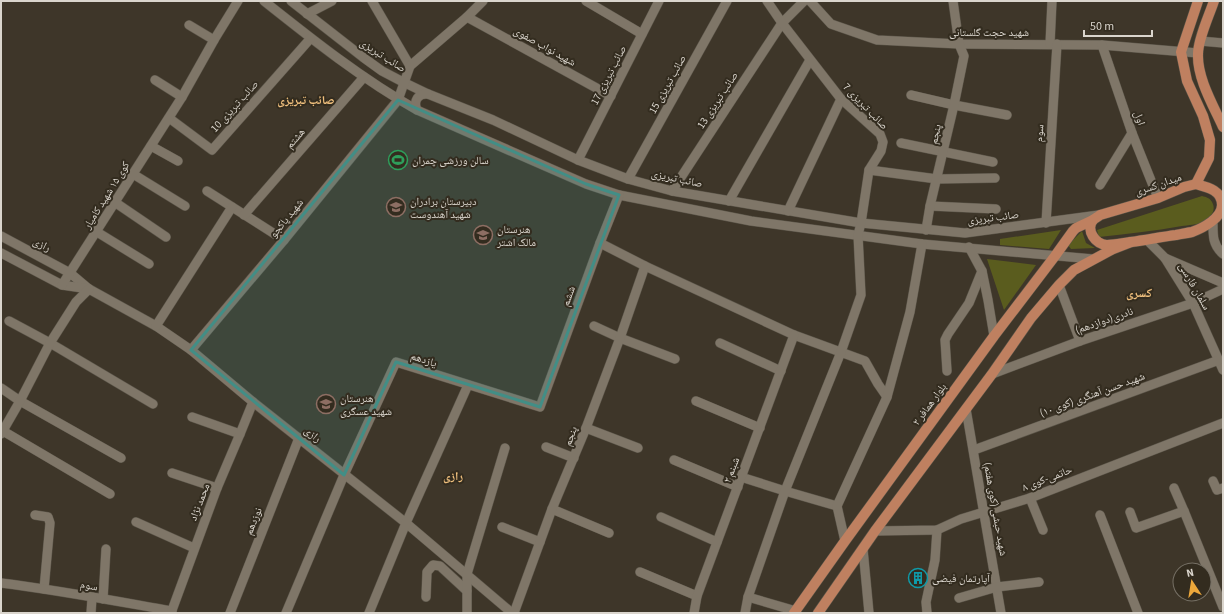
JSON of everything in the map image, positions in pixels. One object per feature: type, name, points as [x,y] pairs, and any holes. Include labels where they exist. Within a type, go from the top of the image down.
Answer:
[{"type":"main road","points":[[1196,184],[1209,158],[1210,140],[1203,116],[1187,81],[1181,52],[1198,1]]},
{"type":"main road","points":[[1214,1],[1200,42],[1198,65],[1201,76],[1223,127]]},
{"type":"main road","name":"میدان کسری","points":[[1097,217],[1158,198],[1184,187],[1196,184],[1210,188],[1217,192],[1223,202],[1222,209],[1213,220]]},
{"type":"main road","points":[[1097,217],[1090,229],[1091,233],[1098,242],[1106,245],[1192,232],[1205,226],[1213,220]]},
{"type":"main road","name":"بلوار همافر ۲","points":[[795,612],[994,336],[1076,228],[1097,217]]},
{"type":"main road","points":[[818,613],[875,531],[992,374],[1031,318],[1074,270],[1113,249],[1131,242]]},
{"type":"street","name":"کوی ۱۵ شهید کامیار","points":[[62,285],[116,203],[169,118],[238,1]]},
{"type":"street","points":[[264,1],[310,39],[398,100],[417,110],[586,184],[619,195],[751,221],[922,244],[1093,259]]},
{"type":"street","name":"صائب تبریزی","points":[[291,1],[382,71],[428,94],[493,120],[578,160],[628,179],[672,190],[788,211],[861,223],[926,230],[965,233],[1097,217]]},
{"type":"street","points":[[308,14],[332,1]]},
{"type":"street","points":[[372,1],[410,66]]},
{"type":"street","points":[[398,100],[403,82],[410,66],[467,17],[483,1]]},
{"type":"street","points":[[586,1],[642,34]]},
{"type":"street","name":"صائب تبریزی 17","points":[[578,160],[659,1]]},
{"type":"street","name":"صائب تبریزی 15","points":[[628,179],[727,1]]},
{"type":"street","name":"صائب تبریزی 7","points":[[745,613],[748,597],[784,491],[841,352],[860,294],[858,235],[869,170],[881,150],[883,142],[880,134],[841,99],[782,23],[767,1]]},
{"type":"street","points":[[782,23],[804,1]]},
{"type":"street","name":"شهید حجت گلستانی","points":[[810,1],[831,24],[877,40],[959,44],[1102,45],[1198,53]]},
{"type":"street","name":"پنجم","points":[[926,230],[930,206],[944,151],[964,56],[959,44],[953,1]]},
{"type":"street","name":"سوم","points":[[1046,223],[1053,44],[1052,1]]},
{"type":"street","name":"شهید نواب صفوی","points":[[467,17],[611,96]]},
{"type":"street","name":"صائب تبریزی 13","points":[[672,190],[782,23]]},
{"type":"street","points":[[190,25],[214,40]]},
{"type":"street","name":"صائب تبریزی 10","points":[[169,118],[212,150],[310,39]]},
{"type":"street","points":[[1200,42],[1223,43]]},
{"type":"street","name":"اول","points":[[1102,45],[1132,133],[1158,198]]},
{"type":"street","points":[[353,70],[359,71],[364,68],[364,58]]},
{"type":"street","points":[[729,200],[810,60]]},
{"type":"street","name":"هشتم","points":[[244,215],[364,77]]},
{"type":"street","points":[[155,80],[182,97]]},
{"type":"street","points":[[417,110],[415,103],[418,97],[428,94]]},
{"type":"street","points":[[911,95],[1007,115]]},
{"type":"street","points":[[788,211],[841,99]]},
{"type":"street","name":"شهید پاکجو","points":[[191,350],[284,240],[398,100]]},
{"type":"street","points":[[1100,185],[1132,133]]},
{"type":"street","points":[[901,143],[993,162]]},
{"type":"street","points":[[151,146],[178,161]]},
{"type":"street","points":[[869,170],[937,178],[995,178]]},
{"type":"street","points":[[134,174],[185,206]]},
{"type":"street","points":[[207,191],[284,240]]},
{"type":"street","name":"ششم","points":[[540,407],[619,195]]},
{"type":"street","points":[[116,203],[166,237]]},
{"type":"street","points":[[930,206],[996,209]]},
{"type":"street","points":[[156,326],[232,207]]},
{"type":"street","points":[[1213,220],[1214,242],[1218,250],[1223,254]]},
{"type":"street","points":[[97,232],[149,264]]},
{"type":"street","points":[[972,248],[979,245],[981,241],[981,236],[978,232]]},
{"type":"street","name":"رازی","points":[[1,236],[70,273],[89,289],[156,326],[191,350],[344,475],[406,522],[513,613]]},
{"type":"street","points":[[1147,240],[1165,258],[1223,283]]},
{"type":"street","points":[[600,243],[645,266],[794,335],[865,361],[887,397]]},
{"type":"street","points":[[845,541],[837,506],[887,397],[910,312],[922,244]]},
{"type":"street","points":[[972,248],[982,271],[994,336]]},
{"type":"street","name":"رازی","points":[[1,253],[62,285],[89,289]]},
{"type":"street","name":"سلمان فارسی","points":[[1165,258],[1193,303],[1223,370]]},
{"type":"street","name":"پنجم","points":[[513,613],[552,509],[586,428],[645,266]]},
{"type":"street","points":[[947,371],[945,340],[969,304],[982,271]]},
{"type":"street","points":[[1059,285],[1080,341]]},
{"type":"street","points":[[89,289],[76,302],[50,343],[2,432],[110,494]]},
{"type":"street","name":"نادری(دوازدهم)","points":[[992,374],[1080,341],[1193,303],[1223,289]]},
{"type":"street","points":[[9,321],[50,343],[153,404]]},
{"type":"street","points":[[594,326],[620,338],[675,359]]},
{"type":"street","name":"شبنم ۲","points":[[694,613],[697,596],[794,335]]},
{"type":"street","points":[[720,343],[781,371]]},
{"type":"street","name":"شهید حسن آهنگری (کوی ۱۰)","points":[[974,450],[1219,360]]},
{"type":"street","name":"یازدهم","points":[[344,475],[396,362],[540,407]]},
{"type":"street","points":[[369,613],[406,522],[468,385]]},
{"type":"street","points":[[1,388],[20,401],[121,458]]},
{"type":"street","name":"محمد نژاد","points":[[171,612],[216,488],[253,402]]},
{"type":"street","points":[[696,402],[760,428]]},
{"type":"street","name":"شهید حبشی (کوی هفتم)","points":[[966,408],[1001,613]]},
{"type":"street","points":[[192,417],[240,434]]},
{"type":"street","name":"حاتمی-کوی ۸","points":[[875,531],[938,530],[961,520],[1030,498],[1223,423]]},
{"type":"street","points":[[586,428],[638,448]]},
{"type":"street","name":"نوزدهم","points":[[230,613],[299,438]]},
{"type":"street","points":[[546,447],[574,458]]},
{"type":"street","points":[[467,613],[467,574],[505,448]]},
{"type":"street","points":[[674,460],[738,487]]},
{"type":"street","points":[[172,474],[216,488]]},
{"type":"street","points":[[286,613],[344,475]]},
{"type":"street","points":[[741,477],[837,506]]},
{"type":"street","points":[[1213,481],[1217,490],[1223,488]]},
{"type":"street","points":[[1174,488],[1223,607]]},
{"type":"street","points":[[1030,498],[1043,530]]},
{"type":"street","points":[[552,509],[609,533]]},
{"type":"street","points":[[1130,512],[1136,528],[1184,511]]},
{"type":"street","points":[[35,515],[48,518],[50,523],[44,589]]},
{"type":"street","points":[[1100,515],[1138,613]]},
{"type":"street","points":[[661,517],[717,542]]},
{"type":"street","points":[[136,522],[194,548]]},
{"type":"street","points":[[502,527],[540,542]]},
{"type":"street","points":[[927,613],[926,602],[935,560],[938,530]]},
{"type":"street","points":[[863,548],[869,613]]},
{"type":"street","points":[[103,599],[106,549]]},
{"type":"street","points":[[426,597],[427,572],[433,565],[440,566],[467,591]]},
{"type":"street","points":[[640,572],[697,596]]},
{"type":"street","points":[[959,598],[997,587],[1039,582]]},
{"type":"street","name":"سوم","points":[[1,583],[103,599],[171,612]]},
{"type":"street","points":[[748,597],[795,612]]},
{"type":"street","points":[[91,613],[92,598]]},
{"type":"highlighted area","points":[[398,100],[586,184],[619,195],[540,407],[396,362],[344,475],[191,350]]},
{"type":"shaded area","points":[[1202,196],[1206,197],[1212,202],[1214,208],[1212,214],[1201,223],[1099,237],[1097,230]]},
{"type":"shaded area","points":[[1061,230],[1049,249],[1000,245],[1000,239]]},
{"type":"shaded area","points":[[1082,231],[1086,243],[1095,248],[1071,249],[1068,245]]},
{"type":"shaded area","points":[[987,259],[1036,265],[1004,310]]},
{"type":"place","name":"سالن ورزشی چمران","points":[[398,160]]},
{"type":"place","name":"دبیرستان برادران شهید آهندوست","points":[[396,207]]},
{"type":"place","name":"هنرستان مالک اشتر","points":[[483,235]]},
{"type":"place","name":"هنرستان شهید عسگری","points":[[326,404]]},
{"type":"place","name":"آپارتمان فیضی","points":[[918,578]]},
{"type":"district","name":"صائب تبریزی","points":[[306,100]]},
{"type":"district","name":"کسری","points":[[1139,293]]},
{"type":"district","name":"رازی","points":[[453,476]]}]
